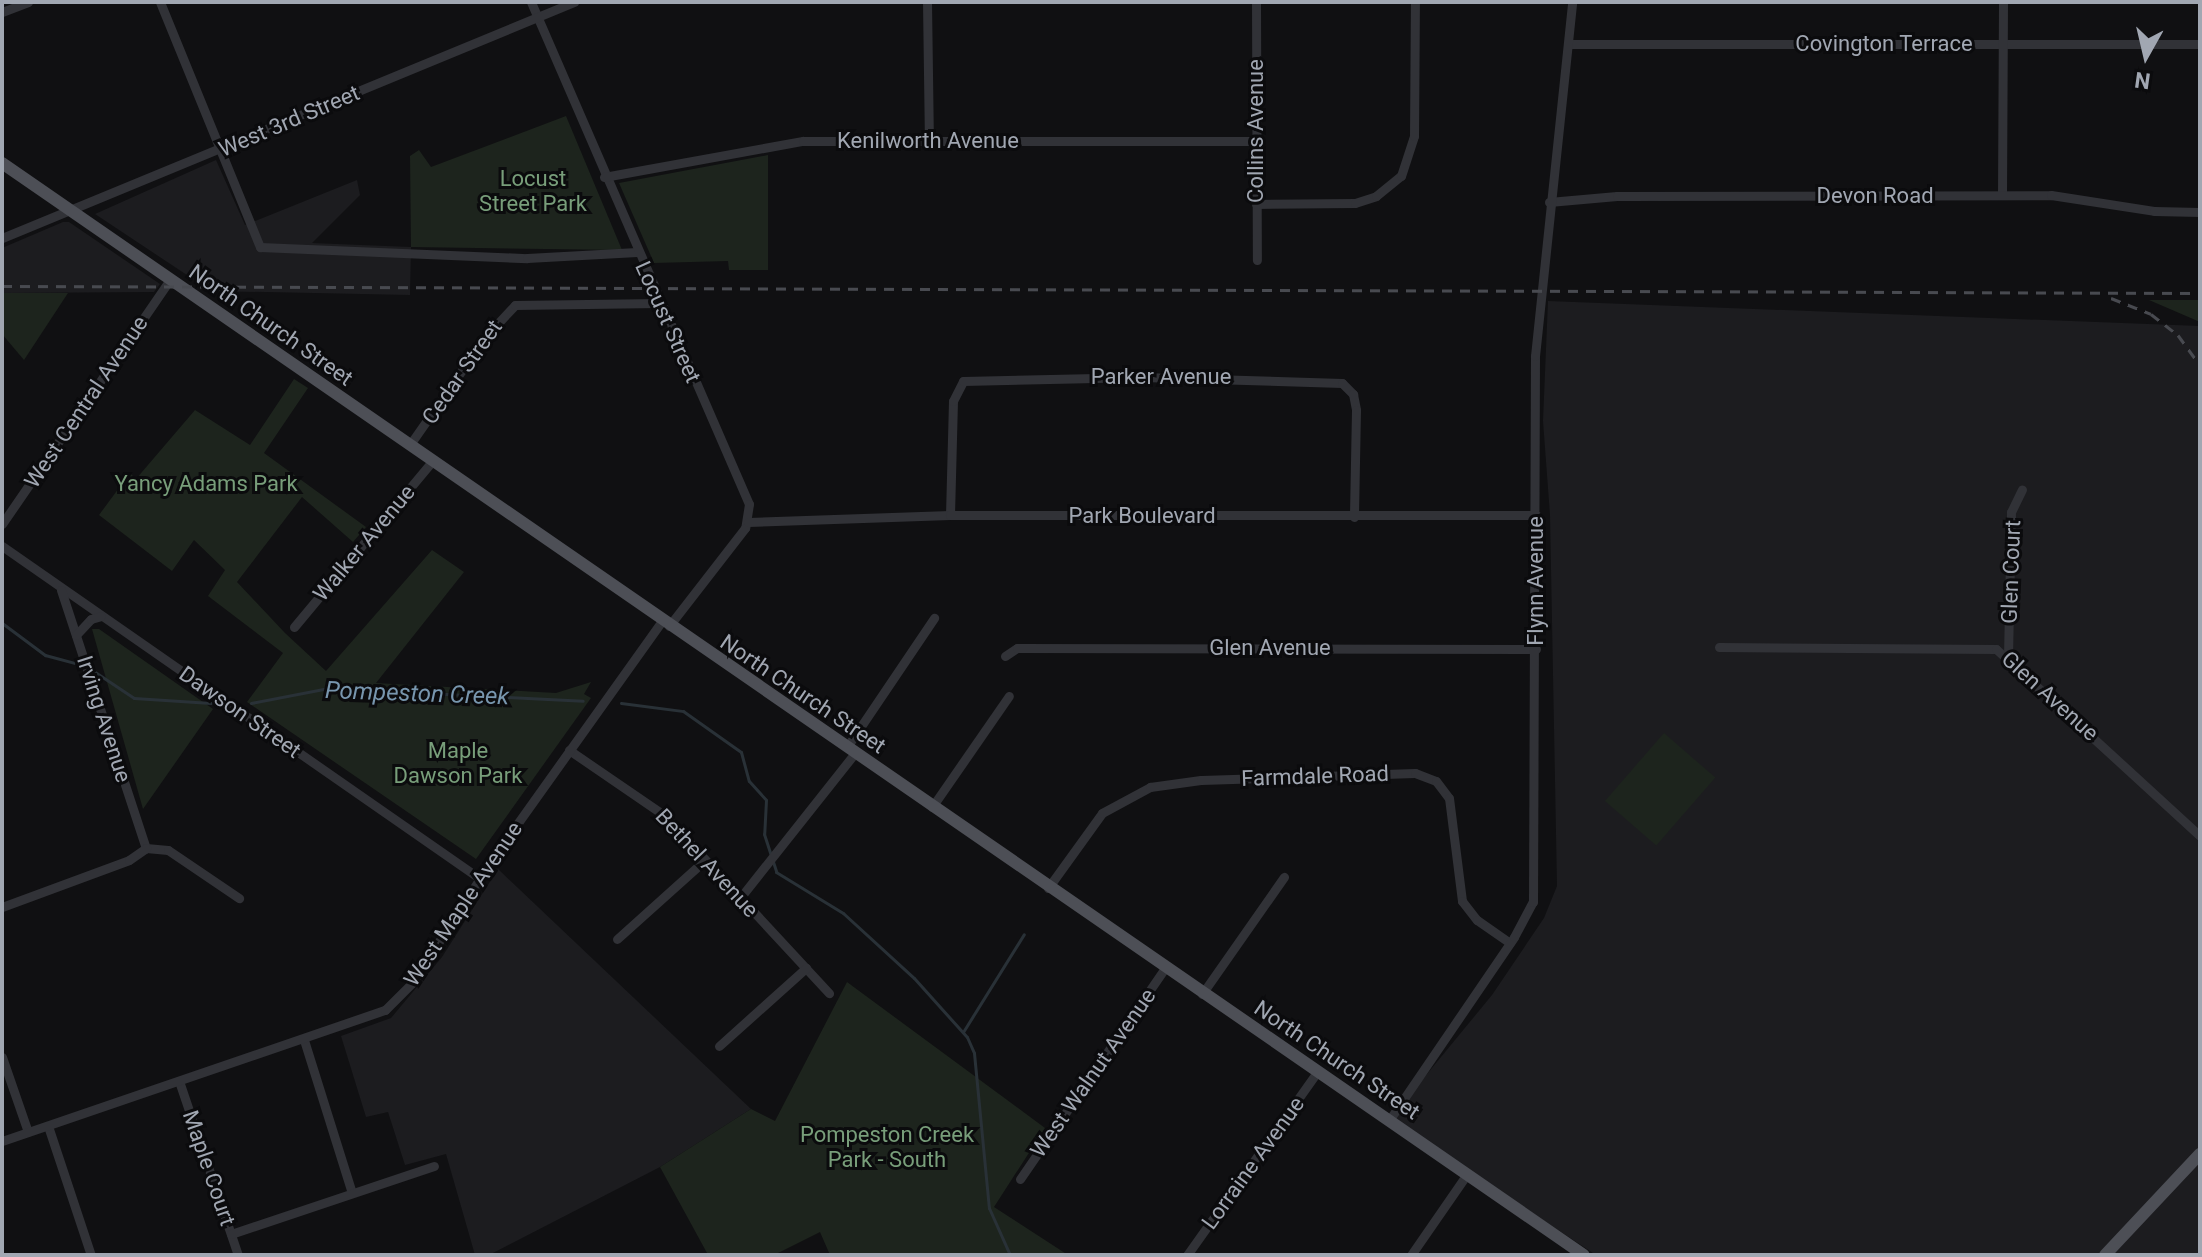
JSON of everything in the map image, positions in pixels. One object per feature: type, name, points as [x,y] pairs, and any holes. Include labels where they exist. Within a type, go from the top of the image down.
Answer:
[{"type":"main road","name":"North Church Street","points":[[2,163],[411,443],[1048,888],[1390,1119],[1584,1255]]},
{"type":"main road","points":[[2105,1255],[2200,1154]]},
{"type":"street","points":[[2,12],[28,2]]},
{"type":"street","points":[[160,2],[260,247],[527,258],[637,252]]},
{"type":"street","name":"Locust Street","points":[[531,2],[604,177],[746,495],[748,522]]},
{"type":"street","name":"West 3rd Street","points":[[2,238],[574,2]]},
{"type":"street","points":[[927,2],[929,141]]},
{"type":"street","name":"Collins Avenue","points":[[1256,2],[1257,260]]},
{"type":"street","points":[[1256,204],[1355,203],[1376,196],[1401,176],[1414,136],[1415,2]]},
{"type":"street","name":"Flynn Avenue","points":[[1390,1119],[1530,912],[1535,883],[1535,356],[1572,2]]},
{"type":"street","points":[[2002,195],[2003,2]]},
{"type":"street","name":"Covington Terrace","points":[[1568,44],[2200,44]]},
{"type":"street","name":"Kenilworth Avenue","points":[[604,177],[784,142],[1256,141]]},
{"type":"street","name":"Devon Road","points":[[1549,202],[1602,196],[2082,196],[2154,211],[2200,212]]},
{"type":"street","name":"West Central Avenue","points":[[2,524],[170,280]]},
{"type":"street","name":"Cedar Street","points":[[411,443],[486,336],[515,305],[659,303]]},
{"type":"street","name":"Parker Avenue","points":[[950,515],[953,401],[957,386],[969,379],[1308,379],[1338,381],[1349,390],[1356,410],[1354,517]]},
{"type":"street","name":"Walker Avenue","points":[[294,627],[433,460]]},
{"type":"street","name":"Glen Court","points":[[2008,656],[2011,512],[2022,489]]},
{"type":"street","name":"Park Boulevard","points":[[748,522],[950,515],[1536,515]]},
{"type":"street","points":[[665,623],[748,522]]},
{"type":"street","name":"Dawson Street","points":[[2,546],[479,878]]},
{"type":"street","name":"Irving Avenue","points":[[61,589],[146,848]]},
{"type":"street","points":[[76,635],[91,619],[101,616]]},
{"type":"street","points":[[740,898],[851,750],[934,618]]},
{"type":"street","name":"West Maple Avenue","points":[[2,1141],[380,1015],[397,1000],[569,750],[665,623]]},
{"type":"street","name":"Glen Avenue","points":[[1719,647],[1978,647],[2008,656],[2200,836]]},
{"type":"street","name":"Glen Avenue","points":[[1005,656],[1017,648],[1536,649]]},
{"type":"street","points":[[932,807],[1009,696]]},
{"type":"street","name":"Bethel Avenue","points":[[569,750],[655,807],[829,993]]},
{"type":"street","name":"Farmdale Road","points":[[1048,888],[1102,813],[1150,787],[1415,773],[1436,781],[1449,798],[1462,901],[1477,920],[1510,943]]},
{"type":"street","points":[[2,907],[129,860],[146,848],[168,850],[239,898]]},
{"type":"street","points":[[617,939],[705,860]]},
{"type":"street","points":[[1202,994],[1284,877]]},
{"type":"street","points":[[719,1046],[806,968]]},
{"type":"street","name":"West Walnut Avenue","points":[[1020,1179],[1165,968]]},
{"type":"street","points":[[304,1040],[352,1193]]},
{"type":"street","points":[[2,1057],[28,1132]]},
{"type":"street","name":"Lorraine Avenue","points":[[1187,1255],[1318,1071]]},
{"type":"street","name":"Maple Court","points":[[179,1081],[238,1255]]},
{"type":"street","points":[[48,1126],[91,1255]]},
{"type":"street","points":[[231,1234],[434,1166]]},
{"type":"street","points":[[1411,1255],[1467,1174]]},
{"type":"shaded area","points":[[216,160],[245,225],[357,180],[360,195],[312,243],[411,247],[410,295],[211,291],[95,214]]},
{"type":"shaded area","points":[[69,222],[160,284],[154,292],[2,293],[2,248]]},
{"type":"shaded area","points":[[1548,301],[2200,326],[2200,1255],[1596,1255],[1390,1119],[1492,995],[1544,918],[1557,886],[1550,515],[1543,421]]},
{"type":"shaded area","points":[[498,869],[751,1109],[660,1167],[489,1255],[475,1255],[446,1154],[405,1165],[388,1112],[366,1117],[341,1036],[391,1018],[442,957]]},
{"type":"green space","name":"Locust Street Park","points":[[566,116],[622,250],[411,247],[410,156],[419,150],[431,167]]},
{"type":"green space","name":"Locust Street Park","points":[[768,155],[768,270],[729,270],[728,261],[654,263],[619,183]]},
{"type":"green space","points":[[2,293],[68,293],[24,360],[2,334]]},
{"type":"green space","points":[[2149,300],[2200,300],[2200,322]]},
{"type":"green space","name":"Maple Dawson Park","points":[[294,379],[308,388],[264,453],[366,527],[353,542],[302,497],[237,582],[285,633],[326,671],[432,550],[464,572],[376,683],[556,693],[591,682],[584,694],[591,698],[476,859],[247,702],[283,653],[208,596],[225,570],[194,540],[172,571],[99,515],[130,473],[136,479],[195,410],[250,445]]},
{"type":"green space","points":[[92,629],[99,629],[213,709],[143,809]]},
{"type":"green space","points":[[1664,733],[1715,778],[1656,846],[1605,801]]},
{"type":"green space","name":"Pompeston Creek Park - South","points":[[847,982],[1045,1128],[994,1207],[1068,1255],[830,1255],[820,1232],[774,1255],[707,1253],[660,1167],[751,1109],[775,1121]]},
{"type":"waterway","name":"Pompeston Creek","points":[[2,623],[45,655],[82,665]]},
{"type":"waterway","name":"Pompeston Creek","points":[[89,668],[134,698],[211,703]]},
{"type":"waterway","name":"Pompeston Creek","points":[[251,703],[329,688],[583,701]]},
{"type":"waterway","name":"Pompeston Creek","points":[[621,703],[683,711],[741,752],[749,781],[766,800],[764,834],[776,872],[843,913],[914,978],[967,1037],[974,1053],[989,1208],[1010,1255]]},
{"type":"waterway","points":[[963,1032],[1024,934]]},
{"type":"railway","points":[[2,286],[2200,293]]},
{"type":"railway","points":[[2111,298],[2151,314],[2178,335],[2200,365]]},
{"type":"park label","name":"Yancy Adams Park","points":[[206,484]]}]
